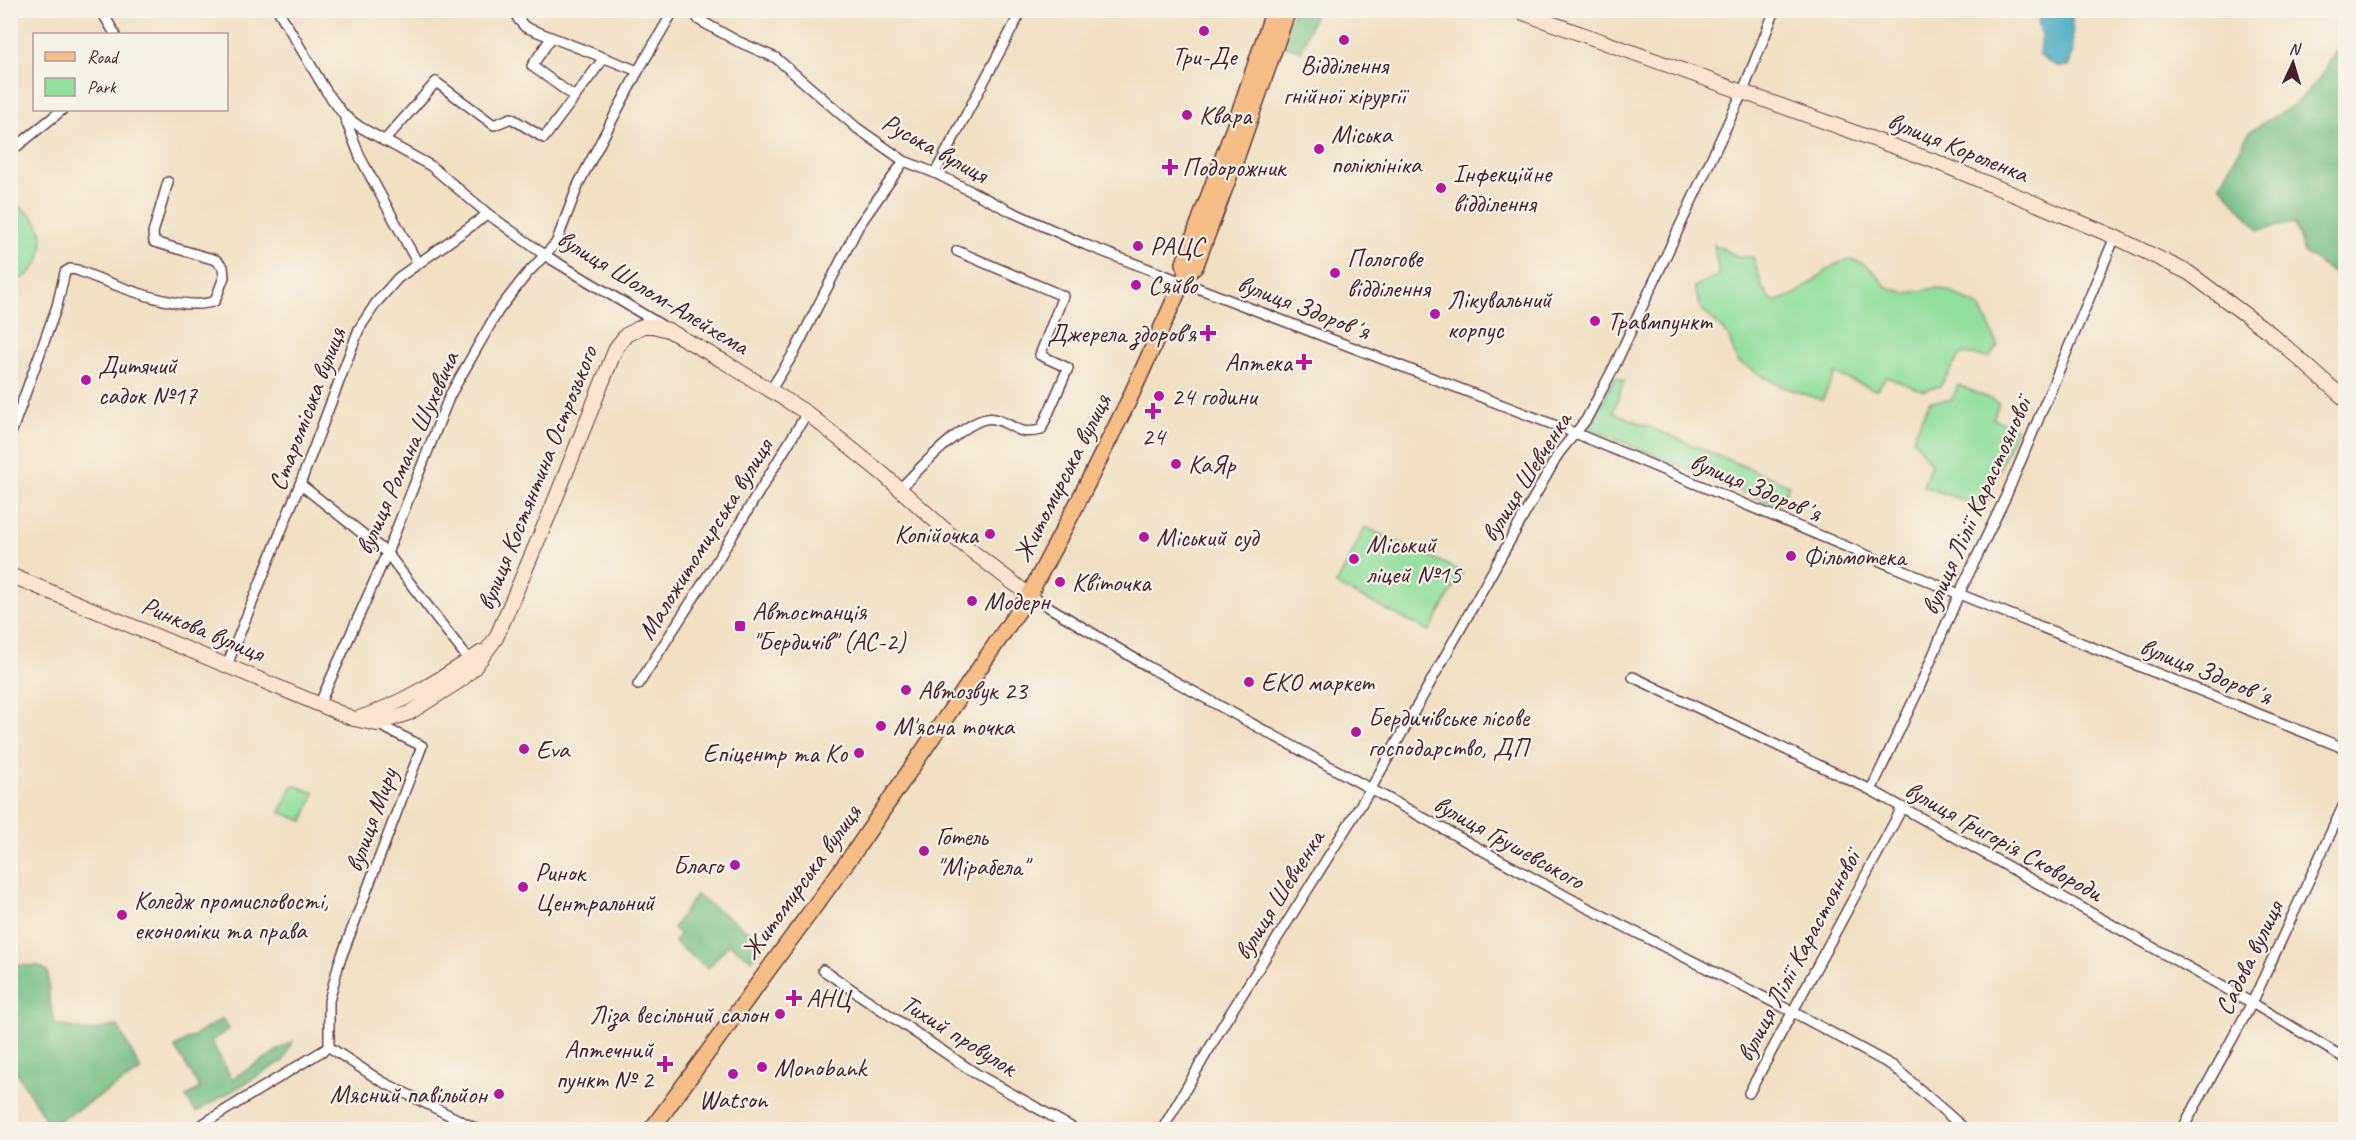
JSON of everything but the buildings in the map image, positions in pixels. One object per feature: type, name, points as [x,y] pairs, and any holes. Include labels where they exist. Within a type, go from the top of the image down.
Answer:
[{"type":"main road","points":[[1184,278],[1184,262],[1237,119],[1274,10]]},
{"type":"main road","name":"Житомирська вулиця","points":[[651,1130],[855,851],[1029,595],[1083,492],[1184,278],[1195,267],[1241,146],[1288,10]]},
{"type":"main road","name":"вулиця Короленка","points":[[1515,10],[1546,16],[1743,92],[1934,161],[2115,237],[2189,273],[2271,333],[2346,400]]},
{"type":"main road","name":"вулиця Костянтина Острозького","points":[[377,724],[410,713],[442,694],[474,668],[496,638],[507,616],[616,348],[626,335],[644,326],[668,330]]},
{"type":"main road","name":"вулиця Шолом-Алейхема","points":[[668,330],[807,413],[900,489],[952,536],[1029,595]]},
{"type":"main road","name":"Ринкова вулиця","points":[[10,575],[319,705],[354,719],[377,724]]},
{"type":"main road","points":[[354,719],[379,711],[404,699],[488,648]]},
{"type":"street","points":[[101,10],[115,33]]},
{"type":"street","name":"вулиця Шолом-Алейхема","points":[[279,10],[326,91],[344,115],[384,141],[431,166],[488,214],[546,256],[668,330]]},
{"type":"street","points":[[518,10],[518,19],[525,27],[638,70]]},
{"type":"street","name":"вулиця Романа Шухевича","points":[[319,705],[387,553],[450,395],[498,311],[526,275],[556,243],[579,183],[638,70],[674,10]]},
{"type":"street","name":"Руська вулиця","points":[[693,10],[699,20],[736,41],[776,58],[857,128],[904,161],[935,173],[1086,245],[1184,278]]},
{"type":"street","points":[[935,173],[979,95],[1022,10]]},
{"type":"street","name":"вулиця Шевченка","points":[[1162,1130],[1228,1016],[1370,790],[1559,453],[1586,420],[1614,367],[1743,92],[1775,10]]},
{"type":"street","points":[[551,38],[532,66],[575,97]]},
{"type":"street","points":[[384,141],[436,82],[494,125],[511,118],[544,138],[604,58]]},
{"type":"street","points":[[10,152],[61,111]]},
{"type":"street","points":[[344,115],[360,157],[418,264]]},
{"type":"street","points":[[770,391],[795,351],[858,227],[904,161]]},
{"type":"street","points":[[10,436],[57,306],[65,272],[70,269],[77,270],[147,295],[196,305],[215,301],[224,277],[223,267],[216,260],[154,242],[153,233],[168,182]]},
{"type":"street","name":"Староміська вулиця","points":[[227,665],[359,329],[376,303],[398,278],[488,214]]},
{"type":"street","name":"вулиця Лілії Карастоянової","points":[[1871,790],[1917,693],[1959,594],[2006,496],[2115,237]]},
{"type":"street","points":[[900,489],[931,458],[974,423],[992,418],[1027,434],[1041,430],[1068,368],[1040,355],[1063,296],[957,251]]},
{"type":"street","name":"вулиця Здоровʼя","points":[[1184,278],[1575,433],[1959,594],[2346,748]]},
{"type":"street","name":"Маложитомирська вулиця","points":[[638,686],[807,413]]},
{"type":"street","points":[[300,484],[387,553],[469,660]]},
{"type":"street","name":"вулиця Грушевського","points":[[1029,595],[1147,666],[1370,790],[1582,905],[1793,1012],[1893,1066],[1966,1130]]},
{"type":"street","name":"вулиця Григорія Сковороди","points":[[1633,677],[1871,790],[2252,1003],[2346,1059]]},
{"type":"street","name":"вулиця Миру","points":[[329,1047],[329,1001],[339,963],[422,746],[377,724]]},
{"type":"street","name":"Садова вулиця","points":[[2182,1130],[2252,1003],[2346,800]]},
{"type":"street","name":"вулиця Лілії Карастоянової","points":[[1749,1093],[1902,808]]},
{"type":"street","name":"Тихий провулок","points":[[823,970],[975,1072],[1076,1130]]},
{"type":"street","points":[[193,1130],[329,1047],[381,1081],[479,1130]]},
{"type":"green space","points":[[1293,11],[1316,11],[1301,51],[1281,44]]},
{"type":"green space","points":[[2345,35],[2345,281],[2304,253],[2294,223],[2259,230],[2220,185],[2250,131],[2296,104],[2321,77]]},
{"type":"green space","points":[[10,201],[33,217],[42,236],[40,256],[36,266],[21,279],[11,281]]},
{"type":"green space","points":[[1714,245],[1740,257],[1753,257],[1763,289],[1772,301],[1788,297],[1803,289],[1829,268],[1842,262],[1856,261],[1870,268],[1886,287],[1907,293],[1937,288],[1951,292],[1981,308],[1998,346],[1990,357],[1961,354],[1940,386],[1924,391],[1886,377],[1876,390],[1835,374],[1822,400],[1778,385],[1737,361],[1728,335],[1701,308],[1694,287],[1719,275]]},
{"type":"green space","points":[[1615,377],[1624,381],[1613,412],[1789,485],[1779,507],[1589,428]]},
{"type":"green space","points":[[1958,385],[1999,403],[1993,419],[2016,428],[1984,508],[1923,486],[1931,464],[1913,438],[1930,401],[1952,400]]},
{"type":"green space","points":[[1365,527],[1463,572],[1429,631],[1336,585]]},
{"type":"green space","points":[[293,785],[315,793],[303,821],[280,812]]},
{"type":"green space","points":[[696,895],[765,943],[752,960],[729,944],[708,968],[674,942],[680,934],[673,928]]},
{"type":"green space","points":[[11,965],[39,966],[48,972],[49,1000],[55,1024],[88,1031],[118,1026],[141,1071],[55,1123],[46,1120],[11,1063]]},
{"type":"green space","points":[[222,1019],[229,1029],[211,1041],[232,1079],[293,1041],[283,1061],[196,1112],[186,1097],[200,1088],[175,1047]]},
{"type":"water","points":[[2043,11],[2072,11],[2073,51],[2069,65],[2057,66],[2039,55],[2042,35],[2038,20]]},
{"type":"place","name":"Три-Де","points":[[1204,31]]},
{"type":"place","name":"Відділення гнійної хірургії","points":[[1344,40]]},
{"type":"place","name":"Квара","points":[[1187,115]]},
{"type":"place","name":"Міська поліклініка","points":[[1319,149]]},
{"type":"place","name":"Подорожник","points":[[1170,167]]},
{"type":"place","name":"Інфекційне відділення","points":[[1441,188]]},
{"type":"place","name":"РАЦС","points":[[1138,246]]},
{"type":"place","name":"Пологове відділення","points":[[1335,273]]},
{"type":"place","name":"Сяйво","points":[[1136,285]]},
{"type":"place","name":"Лікувальний корпус","points":[[1435,314]]},
{"type":"place","name":"Травмпункт","points":[[1595,321]]},
{"type":"place","name":"Джерела здоров'я","points":[[1208,333]]},
{"type":"place","name":"Аптека","points":[[1304,362]]},
{"type":"place","name":"Дитячий садок №17","points":[[86,380]]},
{"type":"place","name":"24 години","points":[[1159,396]]},
{"type":"place","name":"24","points":[[1153,411]]},
{"type":"place","name":"КаЯр","points":[[1176,464]]},
{"type":"place","name":"Копійочка","points":[[990,534]]},
{"type":"place","name":"Міський суд","points":[[1144,537]]},
{"type":"place","name":"Фільмотека","points":[[1791,556]]},
{"type":"place","name":"Міський ліцей №15","points":[[1354,559]]},
{"type":"place","name":"Квіточка","points":[[1060,582]]},
{"type":"place","name":"Модерн","points":[[972,601]]},
{"type":"place","name":"Автостанція \"Бердичів\" (АС-2)","points":[[740,626]]},
{"type":"place","name":"ЕКО маркет","points":[[1249,682]]},
{"type":"place","name":"Автозвук 23","points":[[906,690]]},
{"type":"place","name":"М'ясна точка","points":[[881,726]]},
{"type":"place","name":"Бердичівське лісове господарство, ДП","points":[[1356,732]]},
{"type":"place","name":"Eva","points":[[524,749]]},
{"type":"place","name":"Епіцентр та Ко","points":[[859,753]]},
{"type":"place","name":"Готель \"Мірабела\"","points":[[924,851]]},
{"type":"place","name":"Благо","points":[[735,865]]},
{"type":"place","name":"Ринок Центральний","points":[[523,887]]},
{"type":"place","name":"Коледж промисловості, економіки та права","points":[[122,915]]},
{"type":"place","name":"АНЦ","points":[[794,998]]},
{"type":"place","name":"Ліза весільний салон","points":[[780,1014]]},
{"type":"place","name":"Аптечний пункт № 2","points":[[665,1064]]},
{"type":"place","name":"Monobank","points":[[762,1067]]},
{"type":"place","name":"Watson","points":[[733,1074]]},
{"type":"place","name":"Мясний павільйон","points":[[499,1094]]}]
